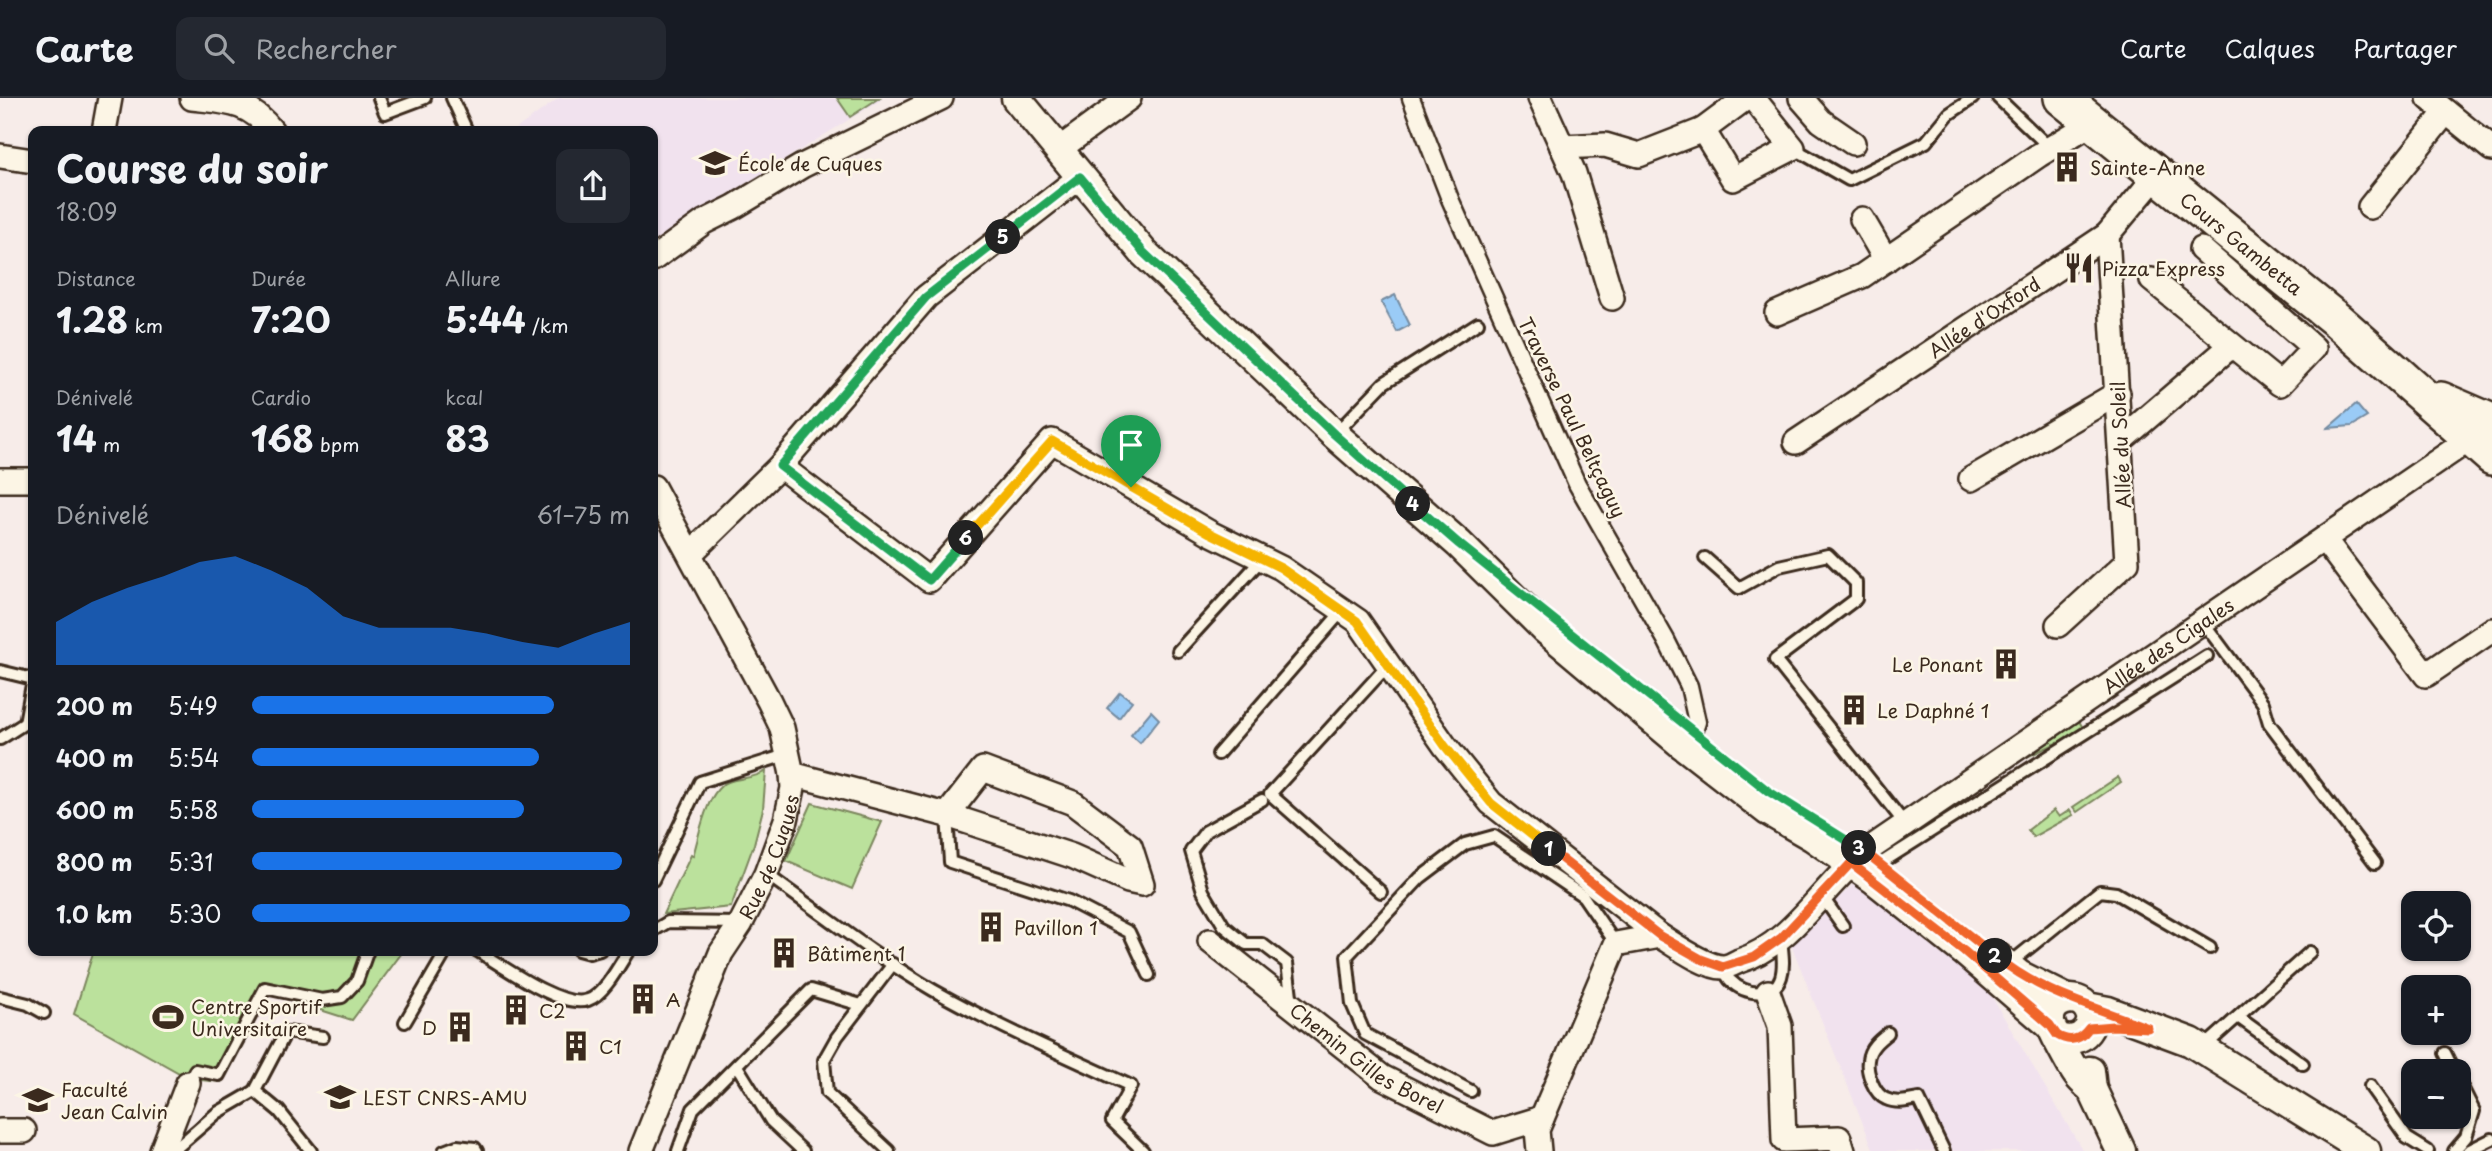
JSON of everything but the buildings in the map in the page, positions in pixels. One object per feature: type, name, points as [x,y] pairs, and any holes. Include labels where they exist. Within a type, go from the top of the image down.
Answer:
[{"type":"main road","name":"Cours Gambetta","points":[[2062,98],[2419,390],[2486,434]]},
{"type":"street","points":[[105,126],[110,98]]},
{"type":"street","points":[[192,98],[240,104],[267,126]]},
{"type":"street","points":[[658,255],[704,222],[802,166],[941,98]]},
{"type":"street","points":[[1016,98],[1143,252],[1334,434],[1459,544],[1688,738],[1866,859],[2019,975],[2082,1017],[2092,1089],[2121,1151]]},
{"type":"street","points":[[1058,150],[1129,98]]},
{"type":"street","name":"Traverse Paul Beltçaguy","points":[[1411,98],[1456,212],[1577,484],[1666,640],[1689,686],[1697,722],[1688,738]]},
{"type":"street","points":[[1540,98],[1574,173],[1612,298]]},
{"type":"street","points":[[1562,147],[1605,145],[1639,155],[1703,130],[1746,98]]},
{"type":"street","points":[[1703,130],[1733,179],[1793,148],[1753,98]]},
{"type":"street","points":[[1801,98],[1821,121],[1853,143]]},
{"type":"street","points":[[2370,207],[2439,103],[2492,149]]},
{"type":"street","points":[[1777,313],[1862,276],[2050,148],[2092,123]]},
{"type":"street","points":[[0,156],[28,160]]},
{"type":"street","name":"Allée d'Oxford","points":[[1796,442],[2107,235],[2157,175]]},
{"type":"street","points":[[690,554],[780,466],[926,297],[1080,177]]},
{"type":"street","points":[[1862,219],[1886,260]]},
{"type":"street","name":"Allée du Soleil","points":[[2058,625],[2127,562],[2107,235]]},
{"type":"street","points":[[2152,280],[2280,384],[2314,348],[2201,249]]},
{"type":"street","points":[[2120,441],[2231,346]]},
{"type":"street","points":[[1970,479],[2118,393]]},
{"type":"street","name":"Allée des Cigales","points":[[1866,859],[1905,824],[2324,539],[2486,434]]},
{"type":"street","points":[[780,466],[929,580],[1052,441],[1210,533],[1299,579],[1343,610],[1357,621],[1445,746],[1491,803],[1660,936],[1701,959],[1723,967],[1754,957],[1781,938],[1821,895],[1866,859]]},
{"type":"street","points":[[0,480],[28,480]]},
{"type":"street","name":"Rue de Cuques","points":[[641,1151],[722,953],[766,874],[788,812],[793,788],[791,764],[782,728],[658,496]]},
{"type":"street","points":[[2324,539],[2426,675],[2492,629]]},
{"type":"street","points":[[791,764],[1072,856],[1128,881],[1142,884],[1130,846],[1073,803],[983,769],[947,815]]},
{"type":"street","points":[[1866,859],[1964,951],[2054,1030],[2074,1040],[2082,1017]]},
{"type":"street","points":[[1539,1151],[1537,1130],[1616,944],[1660,936]]},
{"type":"street","name":"Chemin Gilles Borel","points":[[1210,941],[1382,1077],[1493,1133],[1542,1118]]},
{"type":"street","points":[[1768,992],[1780,1026],[1784,1140],[1839,1138],[1843,1151]]},
{"type":"street","points":[[2092,1089],[2077,1074],[2054,1030],[2049,1018],[2055,1006],[2113,1026],[2148,1028],[2192,1042],[2366,1151]]},
{"type":"street","points":[[162,1151],[188,1083]]},
{"type":"street","points":[[0,1131],[24,1131]]},
{"type":"lane","points":[[379,98],[385,113],[425,98]]},
{"type":"lane","points":[[452,98],[465,126]]},
{"type":"lane","points":[[1793,148],[1849,180],[1926,142],[1949,114],[1973,98]]},
{"type":"lane","points":[[1998,98],[2050,148]]},
{"type":"lane","points":[[1334,434],[1384,383],[1478,323]]},
{"type":"lane","points":[[1705,558],[1739,588],[1779,566],[1828,555],[1856,583],[1856,599],[1775,660],[1905,824]]},
{"type":"lane","points":[[1178,650],[1262,559]]},
{"type":"lane","points":[[1217,754],[1343,610]]},
{"type":"lane","points":[[2203,622],[2263,704],[2269,723],[2375,863]]},
{"type":"lane","points":[[1866,859],[2207,656]]},
{"type":"lane","points":[[1381,892],[1270,794],[1389,664]]},
{"type":"lane","points":[[0,671],[28,676]]},
{"type":"lane","points":[[0,739],[25,723],[28,706]]},
{"type":"lane","points":[[658,870],[700,782],[791,764]]},
{"type":"lane","points":[[1262,800],[1206,831],[1191,851],[1202,891],[1224,926],[1246,944],[1262,944],[1287,963],[1292,1006]]},
{"type":"lane","points":[[947,815],[950,862],[1069,901],[1129,932],[1149,975]]},
{"type":"lane","points":[[1471,1091],[1365,1034],[1352,1004],[1347,956],[1420,878],[1465,844],[1494,836],[1583,896],[1616,944]]},
{"type":"lane","points":[[766,874],[934,990],[1074,1061],[1131,1086],[1112,1121],[1143,1151]]},
{"type":"lane","points":[[2007,965],[2100,891],[2116,893],[2210,947]]},
{"type":"lane","points":[[1821,895],[1843,926]]},
{"type":"lane","points":[[658,928],[668,922],[741,923]]},
{"type":"lane","points":[[1723,967],[1730,981],[1748,992],[1768,992],[1777,985],[1782,975],[1781,938]]},
{"type":"lane","points":[[2202,1049],[2310,952]]},
{"type":"lane","points":[[188,1083],[195,1070],[219,1075],[265,988],[322,1000],[342,997],[357,981],[367,956]]},
{"type":"lane","points":[[405,1022],[444,956]]},
{"type":"lane","points":[[486,956],[552,996],[577,1002],[598,994],[625,956]]},
{"type":"lane","points":[[889,1151],[827,1093],[824,1060],[837,1037],[893,964]]},
{"type":"lane","points":[[678,1151],[693,1110],[811,990],[861,1005]]},
{"type":"lane","points":[[0,997],[28,1004],[44,1013]]},
{"type":"lane","points":[[2238,1017],[2303,1064]]},
{"type":"lane","points":[[173,1151],[217,1113],[255,1091],[286,1032],[323,1037]]},
{"type":"lane","points":[[1888,1033],[1875,1043],[1868,1060],[1872,1083],[1883,1099],[1898,1103],[1919,1099],[1944,1151]]},
{"type":"lane","points":[[2445,1053],[2448,1059]]},
{"type":"lane","points":[[737,1066],[771,1121],[803,1151]]},
{"type":"lane","points":[[2370,1086],[2407,1138],[2428,1151]]},
{"type":"lane","points":[[255,1091],[279,1111],[310,1151]]},
{"type":"lane","points":[[2454,1151],[2466,1137],[2468,1129]]},
{"type":"lane","points":[[2468,1151],[2492,1139]]},
{"type":"lane","points":[[444,1151],[457,1146],[475,1148],[477,1151]]},
{"type":"shaded area","name":"École de Cuques","points":[[559,98],[884,98],[658,238],[658,126],[520,126]]},
{"type":"shaded area","points":[[1855,883],[1876,893],[1983,982],[2083,1151],[1874,1151],[1790,942]]},
{"type":"green space","points":[[837,98],[879,98],[850,117]]},
{"type":"green space","points":[[2078,719],[2084,730],[2025,758],[2024,756]]},
{"type":"green space","points":[[766,771],[763,809],[754,844],[731,907],[663,914],[691,855],[693,856],[705,814],[715,794],[728,782]]},
{"type":"green space","points":[[2118,777],[2121,782],[2077,812],[2073,807]]},
{"type":"green space","points":[[812,803],[882,822],[852,889],[786,861]]},
{"type":"green space","points":[[2054,810],[2059,817],[2070,810],[2073,815],[2033,837],[2028,830]]},
{"type":"green space","name":"Centre Sportif Universitaire","points":[[92,956],[400,956],[352,1020],[267,993],[221,1082],[190,1079],[74,1014]]},
{"type":"water","points":[[1395,295],[1410,325],[1397,332],[1381,302]]},
{"type":"water","points":[[2356,404],[2367,417],[2352,426],[2328,428]]},
{"type":"water","points":[[1120,692],[1132,701],[1119,718],[1107,708]]},
{"type":"water","points":[[1151,711],[1159,719],[1140,743],[1131,735]]},
{"type":"place","name":"École de Cuques","points":[[715,163]]},
{"type":"place","name":"Sainte-Anne","points":[[2067,167]]},
{"type":"place","name":"Pizza Express","points":[[2079,268]]},
{"type":"place","name":"Le Ponant","points":[[2006,664]]},
{"type":"place","name":"Le Daphné 1","points":[[1854,710]]},
{"type":"place","name":"Pavillon 1","points":[[991,927]]},
{"type":"place","name":"Bâtiment 1","points":[[784,953]]},
{"type":"place","name":"A","points":[[643,999]]},
{"type":"place","name":"C2","points":[[516,1010]]},
{"type":"place","name":"Centre Sportif Universitaire","points":[[168,1017]]},
{"type":"place","name":"D","points":[[460,1027]]},
{"type":"place","name":"C1","points":[[576,1046]]},
{"type":"place","name":"LEST CNRS-AMU","points":[[340,1097]]},
{"type":"place","name":"Faculté Jean Calvin","points":[[38,1100]]},
{"type":"route","points":[[1131,487],[1052,441],[929,580],[780,466],[926,297],[1080,177],[1143,252],[1334,434],[1459,544],[1768,791],[1865,852],[1851,863],[1964,951],[2050,1025],[2062,1039],[2080,1038],[2089,1028],[2148,1028],[2108,1012],[2087,1007],[2078,1000],[2067,999],[2019,975],[1865,852],[1851,863],[1781,938],[1754,957],[1723,967],[1701,959],[1660,936],[1491,803],[1445,746],[1357,621],[1281,568],[1210,533],[1131,487]]}]
